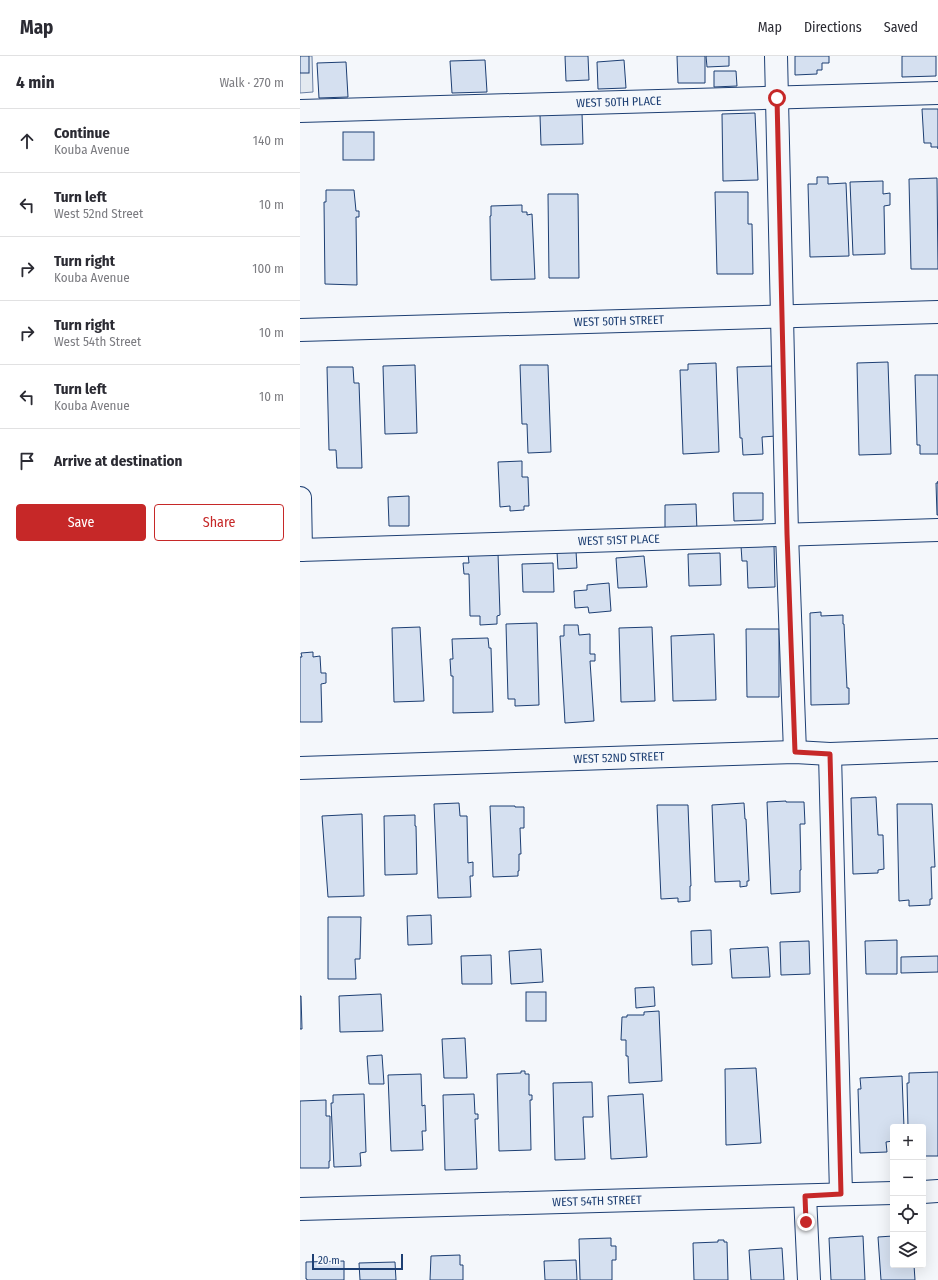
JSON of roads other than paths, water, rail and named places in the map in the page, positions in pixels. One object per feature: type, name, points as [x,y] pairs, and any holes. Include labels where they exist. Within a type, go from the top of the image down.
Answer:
[{"type":"street","points":[[776,56],[787,534],[795,752]]},
{"type":"street","name":"WEST 50TH PLACE","points":[[300,111],[938,93]]},
{"type":"street","name":"WEST 50TH STREET","points":[[300,330],[938,312]]},
{"type":"street","points":[[300,498],[300,550]]},
{"type":"street","name":"WEST 51ST PLACE","points":[[300,550],[938,530]]},
{"type":"street","name":"WEST 52ND STREET","points":[[300,768],[795,752],[830,754],[938,750]]},
{"type":"street","points":[[830,754],[841,1194]]},
{"type":"street","points":[[926,1192],[938,1191]]},
{"type":"street","name":"WEST 54TH STREET","points":[[300,1209],[890,1193]]},
{"type":"street","points":[[805,1196],[809,1280]]}]
